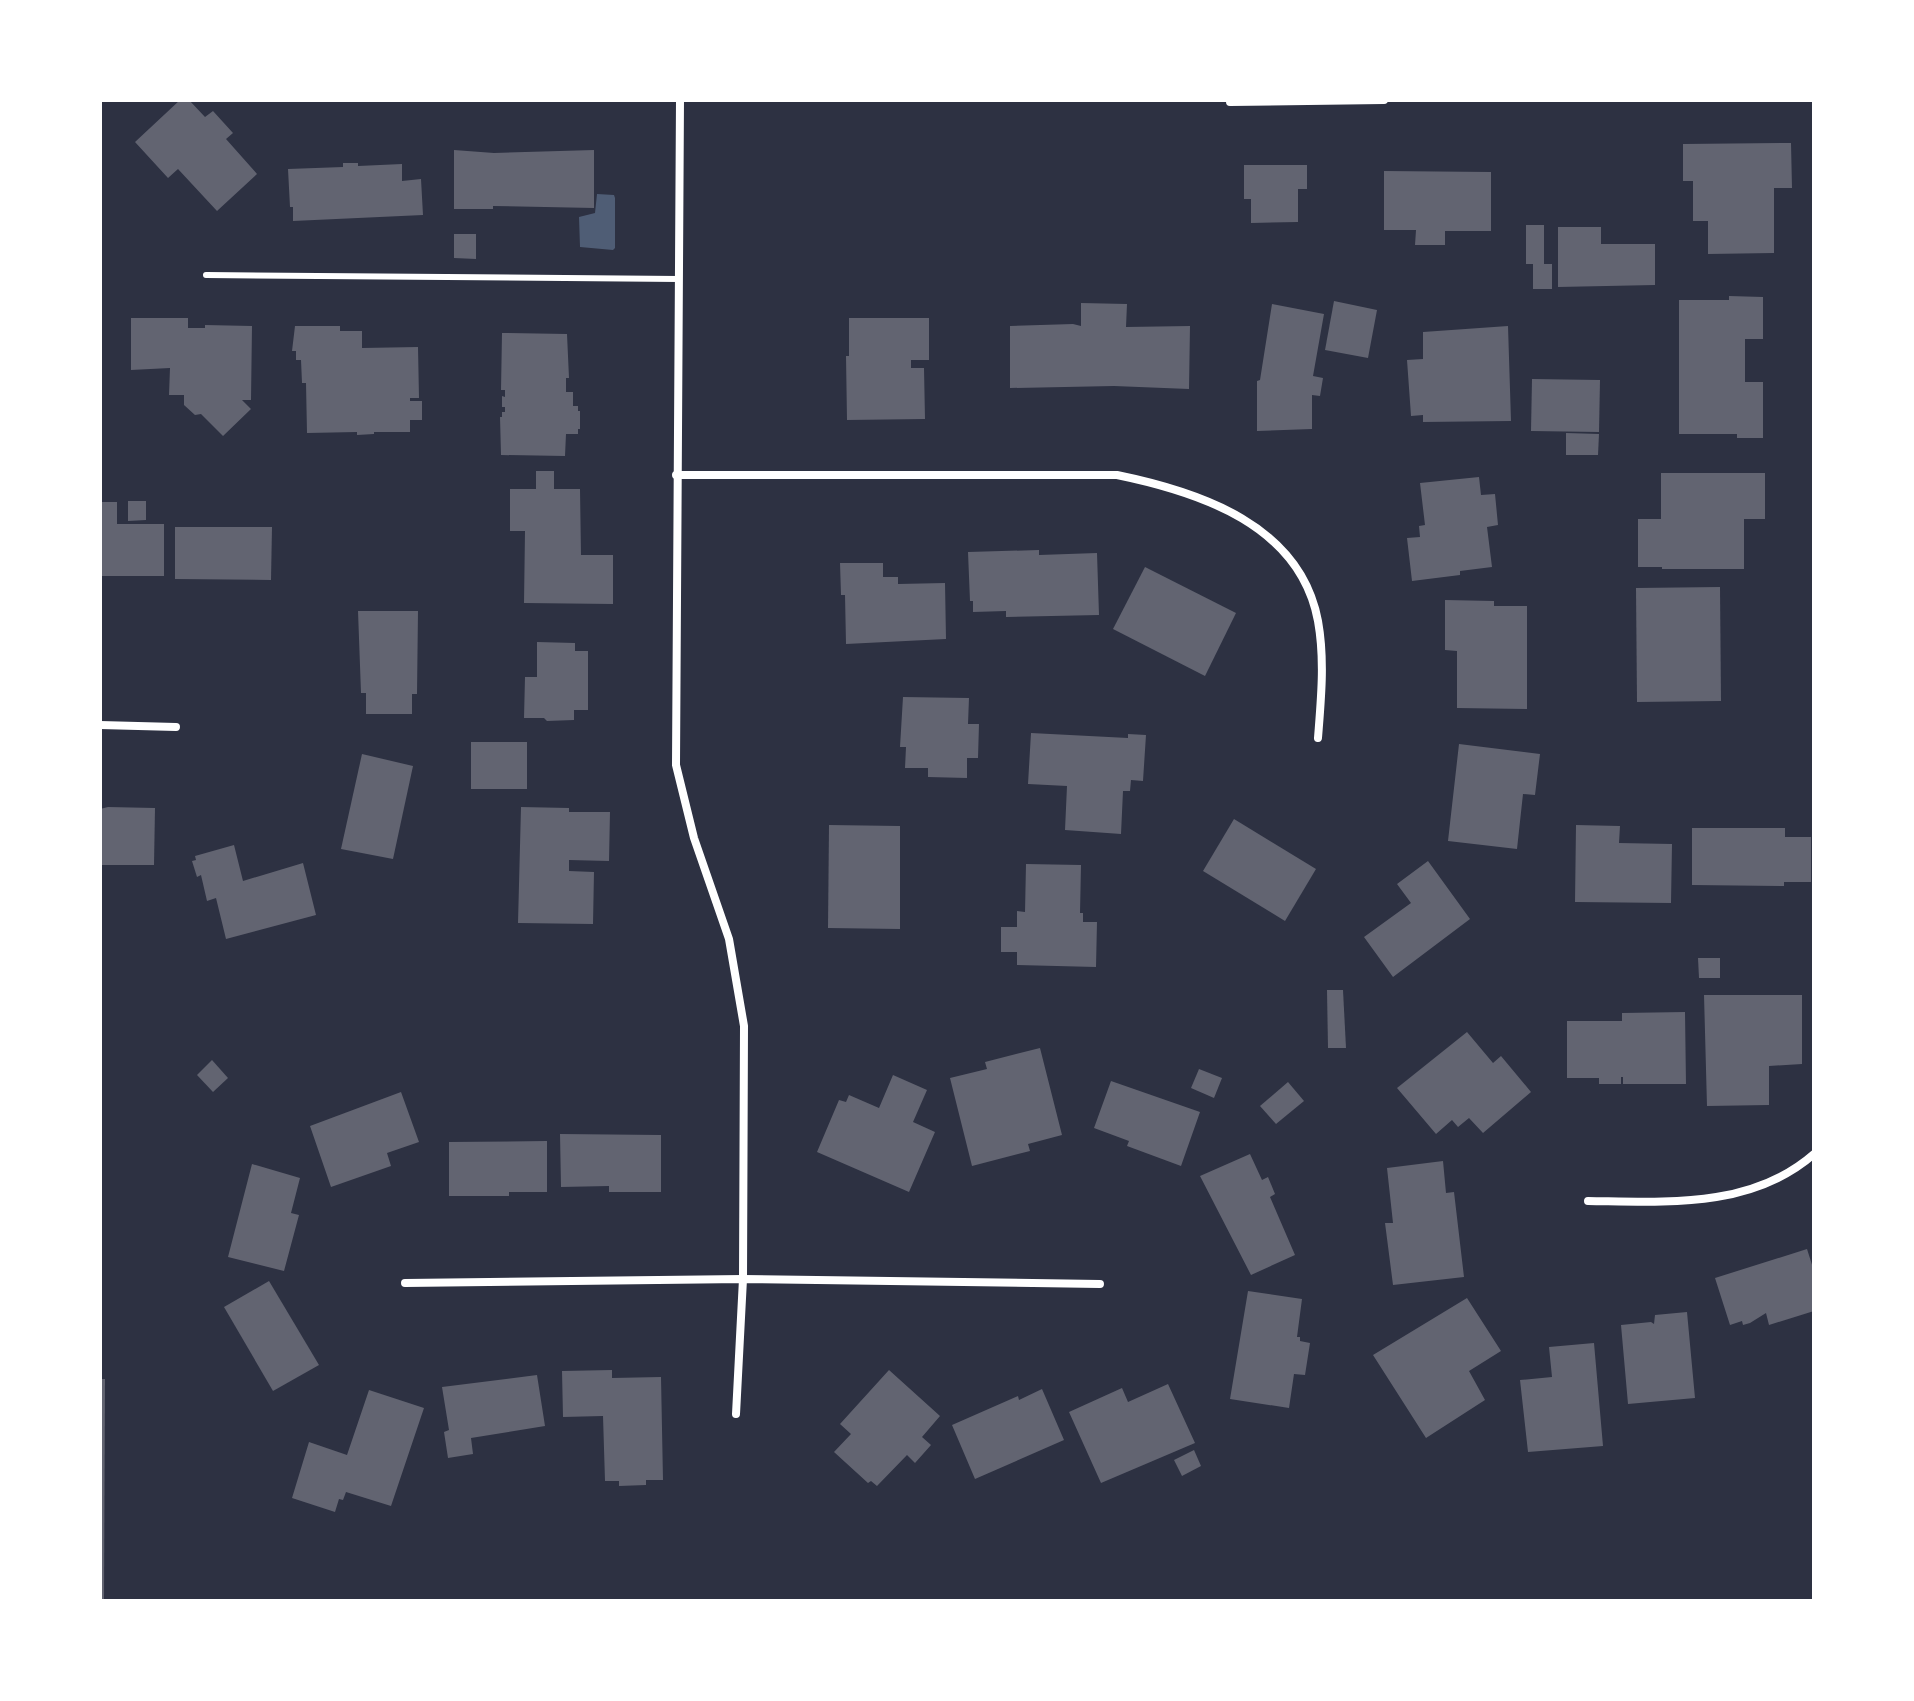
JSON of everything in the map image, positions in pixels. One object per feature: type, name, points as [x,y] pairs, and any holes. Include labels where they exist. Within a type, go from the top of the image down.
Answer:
[{"type":"street","points":[[680,100],[676,765],[694,838],[729,939],[744,1026],[743,1279],[736,1414]]},
{"type":"street","points":[[1230,102],[1384,100]]},
{"type":"street","points":[[676,475],[1117,475],[1158,483],[1215,504],[1249,521],[1272,539],[1291,559],[1307,586],[1318,620],[1323,664],[1318,738]]},
{"type":"street","points":[[100,725],[176,727]]},
{"type":"street","points":[[1588,1201],[1688,1202],[1730,1196],[1779,1176],[1814,1154]]},
{"type":"street","points":[[405,1283],[743,1279],[1100,1284]]},
{"type":"lane","points":[[206,275],[679,279]]},
{"type":"water","points":[[597,194],[614,195],[615,198],[613,250],[580,247],[579,217],[595,213]]},
{"type":"building","points":[[180,100],[189,100],[205,117],[213,111],[233,133],[226,139],[257,174],[217,211],[178,169],[168,178],[135,142]]},
{"type":"building","points":[[1791,143],[1792,188],[1774,188],[1774,253],[1708,254],[1708,221],[1693,221],[1693,181],[1683,181],[1683,144]]},
{"type":"building","points":[[454,150],[494,153],[594,150],[594,208],[493,206],[493,209],[454,209]]},
{"type":"building","points":[[343,163],[358,163],[358,166],[402,164],[402,181],[421,179],[423,215],[293,221],[288,169],[343,167]]},
{"type":"building","points":[[1244,165],[1307,165],[1307,189],[1298,189],[1298,222],[1251,223],[1251,199],[1244,199]]},
{"type":"building","points":[[1384,171],[1491,172],[1491,231],[1445,231],[1445,245],[1415,245],[1416,230],[1384,230]]},
{"type":"building","points":[[1526,225],[1544,225],[1544,264],[1552,264],[1552,289],[1533,289],[1533,264],[1526,264]]},
{"type":"building","points":[[1558,227],[1601,227],[1601,244],[1655,244],[1655,285],[1558,287]]},
{"type":"building","points":[[454,234],[476,234],[476,259],[454,258]]},
{"type":"building","points":[[1729,296],[1763,297],[1763,339],[1745,339],[1745,382],[1763,382],[1763,438],[1737,438],[1737,434],[1679,434],[1679,300],[1729,300]]},
{"type":"building","points":[[1334,301],[1377,310],[1368,358],[1325,350]]},
{"type":"building","points":[[1081,303],[1127,304],[1126,327],[1190,326],[1189,389],[1114,386],[1010,388],[1010,326],[1081,326]]},
{"type":"building","points":[[1272,304],[1324,314],[1313,376],[1323,378],[1320,396],[1312,395],[1312,429],[1257,431],[1257,381],[1260,380]]},
{"type":"building","points":[[131,318],[188,318],[188,328],[205,328],[205,325],[252,326],[251,400],[242,400],[251,409],[223,436],[201,414],[195,415],[184,405],[184,395],[169,395],[170,368],[131,370]]},
{"type":"building","points":[[849,318],[929,318],[929,360],[911,360],[911,368],[924,368],[925,419],[847,420]]},
{"type":"building","points":[[295,326],[340,326],[340,331],[362,331],[362,348],[418,347],[419,398],[410,398],[410,401],[422,401],[422,420],[410,420],[410,432],[357,435],[357,432],[307,433],[306,383],[302,383],[301,360],[296,360],[296,351],[292,351]]},
{"type":"building","points":[[1508,326],[1511,421],[1423,422],[1423,415],[1411,416],[1407,360],[1423,359],[1423,332]]},
{"type":"building","points":[[502,333],[567,334],[569,378],[566,378],[566,392],[573,392],[573,406],[578,406],[580,411],[580,429],[578,434],[566,434],[565,456],[501,455],[500,417],[505,412],[502,396],[505,397],[505,390],[501,390]]},
{"type":"building","points":[[1532,379],[1600,380],[1599,432],[1531,431]]},
{"type":"building","points":[[1566,433],[1599,434],[1598,455],[1566,455]]},
{"type":"building","points":[[536,471],[554,471],[554,489],[580,489],[581,555],[613,555],[613,604],[524,603],[525,531],[510,531],[510,489],[536,489]]},
{"type":"building","points":[[1661,473],[1765,473],[1765,519],[1744,519],[1744,569],[1638,567],[1638,519],[1661,519]]},
{"type":"building","points":[[1479,477],[1481,495],[1495,494],[1498,525],[1487,527],[1492,567],[1412,581],[1407,538],[1420,537],[1419,526],[1425,525],[1420,483]]},
{"type":"building","points":[[128,501],[146,501],[146,520],[128,521]]},
{"type":"building","points":[[100,502],[117,502],[117,524],[164,524],[164,576],[100,576]]},
{"type":"building","points":[[175,527],[272,527],[271,580],[175,579]]},
{"type":"building","points":[[1039,550],[1039,555],[1097,553],[1099,615],[1006,617],[1006,611],[973,612],[968,552]]},
{"type":"building","points":[[840,563],[883,563],[883,577],[898,577],[898,584],[945,583],[946,639],[846,644],[845,595],[841,595]]},
{"type":"building","points":[[1145,567],[1236,613],[1205,676],[1113,629]]},
{"type":"building","points":[[1720,587],[1721,701],[1637,702],[1636,588]]},
{"type":"building","points":[[1445,600],[1494,601],[1494,606],[1527,606],[1527,709],[1457,708],[1457,651],[1445,650]]},
{"type":"building","points":[[358,611],[418,611],[417,694],[412,694],[412,714],[366,714],[366,693],[361,693]]},
{"type":"building","points":[[537,642],[575,643],[575,651],[588,651],[588,710],[574,710],[574,720],[524,718],[525,677],[537,677]]},
{"type":"building","points":[[903,697],[969,698],[968,724],[979,724],[978,758],[967,758],[967,778],[928,777],[928,768],[905,768],[906,747],[900,747]]},
{"type":"building","points":[[1031,733],[1128,738],[1128,734],[1146,735],[1143,781],[1131,780],[1130,791],[1123,791],[1121,834],[1065,830],[1067,786],[1028,784]]},
{"type":"building","points":[[471,742],[527,742],[527,789],[471,789]]},
{"type":"building","points":[[1459,744],[1540,754],[1535,795],[1523,794],[1517,849],[1448,841]]},
{"type":"building","points":[[362,754],[413,766],[393,859],[341,849]]},
{"type":"building","points":[[521,807],[610,812],[609,861],[569,860],[569,871],[594,872],[593,924],[518,923]]},
{"type":"building","points":[[155,808],[154,865],[100,865],[100,809]]},
{"type":"building","points":[[1234,819],[1316,869],[1285,921],[1203,871]]},
{"type":"building","points":[[829,825],[900,826],[900,929],[828,928]]},
{"type":"building","points":[[1576,825],[1620,826],[1619,843],[1672,844],[1671,903],[1575,902]]},
{"type":"building","points":[[1692,828],[1785,828],[1785,837],[1811,837],[1811,882],[1784,882],[1784,886],[1692,885]]},
{"type":"building","points":[[234,845],[243,881],[303,863],[316,915],[226,939],[216,898],[207,901],[201,875],[197,877],[192,861],[196,860],[195,856]]},
{"type":"building","points":[[1428,861],[1470,919],[1393,977],[1364,937],[1411,903],[1397,884]]},
{"type":"building","points":[[1026,864],[1081,865],[1080,913],[1083,913],[1083,922],[1097,922],[1096,967],[1017,965],[1017,952],[1001,952],[1001,927],[1017,927],[1017,911],[1025,912]]},
{"type":"building","points":[[1698,958],[1720,958],[1720,978],[1699,978]]},
{"type":"building","points":[[1327,990],[1343,990],[1346,1048],[1328,1048]]},
{"type":"building","points":[[1704,995],[1802,995],[1802,1064],[1769,1066],[1769,1105],[1707,1106]]},
{"type":"building","points":[[1685,1012],[1686,1084],[1623,1084],[1621,1077],[1621,1084],[1599,1084],[1599,1078],[1567,1078],[1567,1021],[1622,1021],[1622,1013]]},
{"type":"building","points":[[1467,1032],[1493,1063],[1501,1056],[1531,1092],[1483,1133],[1469,1118],[1458,1127],[1452,1120],[1436,1134],[1397,1088]]},
{"type":"building","points":[[1040,1048],[1062,1135],[1028,1144],[1030,1151],[972,1166],[950,1078],[987,1069],[985,1062]]},
{"type":"building","points":[[212,1060],[228,1078],[213,1092],[197,1075]]},
{"type":"building","points":[[1199,1069],[1222,1078],[1214,1098],[1191,1088]]},
{"type":"building","points":[[893,1075],[927,1090],[913,1122],[935,1132],[909,1192],[817,1152],[839,1100],[846,1102],[849,1095],[879,1108]]},
{"type":"building","points":[[1111,1081],[1200,1112],[1181,1166],[1127,1146],[1129,1141],[1094,1128]]},
{"type":"building","points":[[1288,1082],[1304,1101],[1276,1124],[1260,1106]]},
{"type":"building","points":[[401,1092],[419,1142],[387,1153],[391,1166],[331,1187],[310,1126]]},
{"type":"building","points":[[560,1134],[661,1135],[661,1192],[609,1192],[609,1186],[561,1187]]},
{"type":"building","points":[[547,1141],[547,1192],[509,1192],[509,1196],[449,1196],[449,1142]]},
{"type":"building","points":[[1250,1154],[1262,1180],[1268,1177],[1275,1194],[1270,1197],[1295,1255],[1251,1275],[1200,1176]]},
{"type":"building","points":[[1443,1161],[1446,1193],[1454,1192],[1464,1277],[1393,1285],[1385,1223],[1393,1223],[1387,1168]]},
{"type":"building","points":[[252,1164],[300,1178],[291,1213],[299,1215],[284,1271],[228,1257]]},
{"type":"building","points":[[1807,1249],[1814,1271],[1814,1311],[1769,1325],[1766,1313],[1750,1323],[1743,1325],[1742,1321],[1730,1325],[1715,1278]]},
{"type":"building","points":[[269,1281],[319,1365],[273,1391],[224,1307]]},
{"type":"building","points":[[1248,1291],[1302,1299],[1297,1337],[1310,1343],[1305,1375],[1294,1374],[1289,1408],[1230,1399]]},
{"type":"building","points":[[1467,1298],[1501,1351],[1469,1371],[1485,1400],[1426,1438],[1373,1355]]},
{"type":"building","points":[[1687,1312],[1695,1398],[1628,1404],[1621,1325],[1654,1324],[1655,1315]]},
{"type":"building","points":[[1594,1343],[1603,1446],[1528,1452],[1520,1380],[1552,1377],[1549,1347]]},
{"type":"building","points":[[612,1370],[612,1378],[661,1377],[663,1480],[646,1480],[646,1485],[619,1486],[619,1481],[605,1481],[603,1416],[563,1417],[562,1371]]},
{"type":"building","points":[[889,1370],[940,1416],[922,1437],[931,1445],[915,1463],[907,1455],[877,1486],[871,1481],[868,1483],[834,1452],[851,1434],[840,1424]]},
{"type":"building","points":[[537,1375],[545,1426],[471,1438],[473,1454],[448,1458],[444,1432],[449,1430],[442,1387]]},
{"type":"building","points":[[100,1379],[105,1379],[104,1601],[100,1601]]},
{"type":"building","points":[[1168,1384],[1195,1443],[1101,1483],[1069,1412],[1122,1388],[1128,1402]]},
{"type":"building","points":[[1042,1389],[1064,1440],[975,1479],[952,1425],[1018,1396],[1019,1400]]},
{"type":"building","points":[[369,1390],[424,1408],[391,1506],[346,1492],[343,1500],[339,1499],[335,1512],[292,1498],[309,1442],[347,1455]]},
{"type":"building","points":[[1194,1450],[1201,1466],[1182,1476],[1174,1460]]}]
